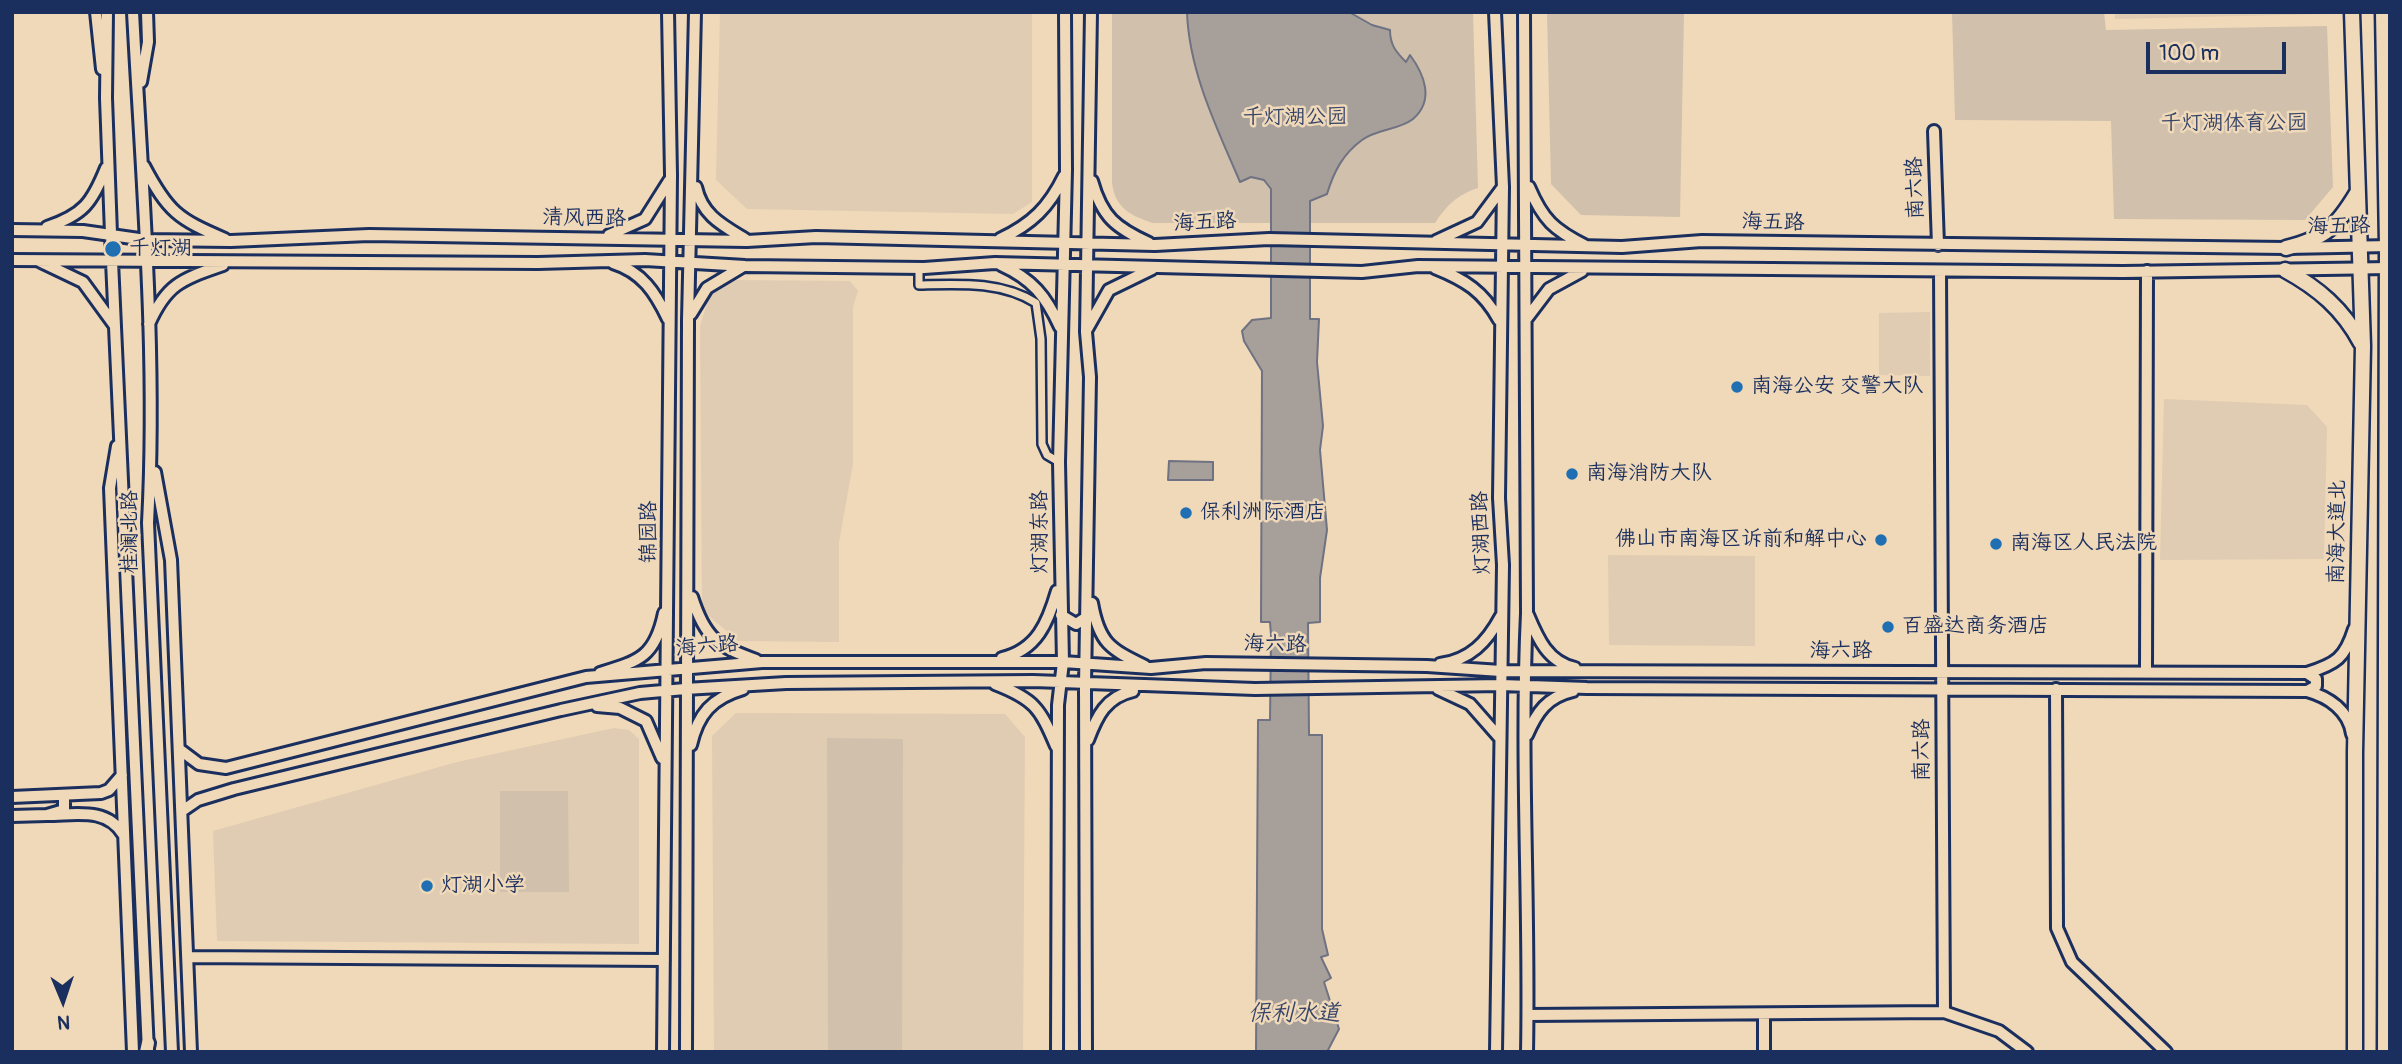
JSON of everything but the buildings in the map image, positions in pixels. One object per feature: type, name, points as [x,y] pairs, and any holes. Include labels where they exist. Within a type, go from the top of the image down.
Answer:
[{"type":"highway","name":"南海大道北","points":[[2352,12],[2362,346],[2355,752],[2355,1052]]},
{"type":"highway","points":[[2383,12],[2389,246],[2385,1052]]},
{"type":"highway","points":[[2286,248],[2313,241],[2330,230],[2358,192]]},
{"type":"highway","points":[[2286,270],[2309,282],[2337,307],[2352,325],[2362,346]]},
{"type":"highway","points":[[2359,540],[2363,534],[2374,531],[2386,537]]},
{"type":"main road","points":[[96,12],[106,97]]},
{"type":"main road","name":"桂澜北路","points":[[107,12],[106,97],[112,261],[147,1049]]},
{"type":"main road","name":"桂澜北路","points":[[133,12],[146,240],[152,451],[148,523],[172,1052]]},
{"type":"main road","points":[[138,99],[148,42],[147,12]]},
{"type":"main road","name":"锦园路","points":[[663,1052],[671,175],[668,12]]},
{"type":"main road","points":[[695,12],[694,175],[703,207],[712,219],[747,240]]},
{"type":"main road","name":"灯湖东路","points":[[1057,1052],[1059,683],[1063,662],[1059,463],[1066,170],[1065,12]]},
{"type":"main road","points":[[1086,1052],[1085,685],[1090,377],[1086,332],[1091,12]]},
{"type":"main road","name":"灯湖西路","points":[[1495,12],[1503,187],[1500,322],[1502,671],[1496,1052]]},
{"type":"main road","name":"灯湖西路","points":[[1524,12],[1527,181],[1527,613],[1524,671],[1527,1052]]},
{"type":"main road","name":"南六路","points":[[1934,131],[1938,245]]},
{"type":"main road","points":[[39,229],[81,212],[98,188],[109,162]]},
{"type":"main road","points":[[142,163],[171,211],[198,228],[231,241]]},
{"type":"main road","points":[[996,241],[1024,228],[1040,214],[1053,199],[1066,170]]},
{"type":"main road","points":[[1089,171],[1099,206],[1110,219],[1134,236],[1155,245]]},
{"type":"main road","points":[[599,239],[645,219],[663,195],[671,175]]},
{"type":"main road","name":"锦园路","points":[[686,1052],[685,689],[690,590],[688,320],[694,175]]},
{"type":"main road","points":[[1527,181],[1541,214],[1566,236],[1589,247]]},
{"type":"main road","points":[[1428,243],[1460,232],[1477,222],[1503,187]]},
{"type":"main road","name":"清风西路","points":[[12,230],[39,229],[146,240],[231,241],[369,236],[690,240],[816,237],[1155,245]]},
{"type":"main road","name":"海五路","points":[[1155,245],[1269,239],[1589,247],[1702,241],[2286,248],[2389,246]]},
{"type":"main road","name":"清风西路","points":[[12,260],[146,263],[538,263],[670,260],[745,266],[919,268],[995,263],[1362,272],[1429,266],[1940,271],[2388,268]]},
{"type":"main road","points":[[36,260],[83,282],[115,326]]},
{"type":"main road","points":[[603,260],[621,266],[653,288],[670,322]]},
{"type":"main road","points":[[148,326],[157,306],[176,283],[233,261]]},
{"type":"main road","points":[[995,263],[1033,283],[1049,303],[1062,331]]},
{"type":"main road","points":[[688,320],[707,288],[745,266]]},
{"type":"main road","points":[[1429,266],[1476,288],[1489,302],[1500,322]]},
{"type":"main road","points":[[1086,332],[1109,290],[1156,268]]},
{"type":"main road","points":[[1526,321],[1533,307],[1549,289],[1566,277],[1588,269]]},
{"type":"main road","name":"南六路","points":[[1940,271],[1944,1012]]},
{"type":"main road","points":[[2146,672],[2147,271]]},
{"type":"main road","points":[[120,433],[110,488],[133,1052]]},
{"type":"main road","points":[[152,451],[171,560],[191,1052]]},
{"type":"main road","points":[[987,662],[1015,655],[1041,634],[1060,582]]},
{"type":"main road","points":[[1088,582],[1096,627],[1102,640],[1113,649],[1151,668]]},
{"type":"main road","points":[[586,677],[634,663],[647,654],[660,633],[669,590]]},
{"type":"main road","points":[[690,590],[699,618],[714,640],[723,647],[762,662]]},
{"type":"main road","points":[[1527,613],[1540,643],[1553,657],[1567,666],[1588,671]]},
{"type":"main road","points":[[1427,666],[1447,663],[1476,650],[1487,641],[1502,614]]},
{"type":"main road","points":[[1061,615],[1076,624],[1087,617]]},
{"type":"main road","name":"海六路","points":[[179,749],[199,764],[226,768],[586,677],[762,662],[1063,662],[1151,668],[1206,663],[1427,666],[1502,671],[2307,673],[2336,661],[2347,651],[2357,618]]},
{"type":"main road","points":[[2307,673],[2316,679],[2316,686],[2307,691]]},
{"type":"main road","points":[[989,681],[1023,695],[1036,705],[1058,750]]},
{"type":"main road","name":"海六路","points":[[182,811],[198,800],[234,789],[584,705],[666,691],[758,685],[989,681],[1151,688],[1255,689],[1524,685],[1587,688],[2307,691],[2327,700],[2346,714],[2355,752]]},
{"type":"main road","points":[[687,765],[695,725],[704,711],[716,700],[758,685]]},
{"type":"main road","points":[[1428,686],[1454,695],[1470,705],[1499,737]]},
{"type":"main road","points":[[1085,749],[1100,712],[1109,701],[1124,693],[1151,688]]},
{"type":"main road","points":[[1526,738],[1541,708],[1552,699],[1587,688]]},
{"type":"main road","points":[[2056,689],[2057,928],[2072,962],[2166,1052]]},
{"type":"main road","points":[[584,705],[620,708],[646,721],[665,766]]},
{"type":"main road","points":[[12,797],[101,793],[110,790],[122,775]]},
{"type":"main road","points":[[47,815],[64,810],[64,796]]},
{"type":"main road","points":[[12,816],[103,816],[116,824],[124,836]]},
{"type":"main road","points":[[188,957],[664,960]]},
{"type":"main road","points":[[1528,1015],[1944,1012],[1999,1031],[2026,1052]]},
{"type":"main road","points":[[1764,1014],[1764,1052]]},
{"type":"street","points":[[919,268],[919,285],[992,287],[1018,292],[1035,303],[1041,339],[1042,444],[1047,455],[1059,463]]},
{"type":"shaded area","points":[[720,12],[1032,12],[1032,202],[1013,214],[747,209],[716,180]]},
{"type":"shaded area","points":[[2115,12],[2326,12],[2326,14],[2115,19]]},
{"type":"shaded area","points":[[727,280],[850,281],[858,291],[853,307],[853,464],[839,542],[839,642],[738,641],[702,610],[700,326],[709,297]]},
{"type":"shaded area","points":[[1930,312],[1930,376],[1879,375],[1879,313]]},
{"type":"shaded area","points":[[2164,399],[2307,405],[2327,427],[2324,559],[2160,560]]},
{"type":"shaded area","points":[[1608,555],[1755,556],[1755,646],[1609,645]]},
{"type":"shaded area","points":[[736,713],[1005,714],[1025,737],[1023,1052],[714,1052],[712,736]]},
{"type":"shaded area","name":"灯湖小学","points":[[614,728],[629,730],[639,739],[639,944],[217,941],[213,831],[457,762]]},
{"type":"green space","name":"千灯湖公园","points":[[1112,12],[1473,12],[1478,188],[1453,201],[1435,223],[1153,223],[1138,217],[1120,205],[1112,183]]},
{"type":"green space","points":[[1547,12],[1684,12],[1680,217],[1581,215],[1551,184]]},
{"type":"green space","name":"千灯湖体育公园","points":[[1952,12],[2104,12],[2106,30],[2327,26],[2333,187],[2305,220],[2114,219],[2111,121],[1955,120]]},
{"type":"green space","points":[[827,738],[903,739],[902,1052],[828,1052]]},
{"type":"green space","points":[[500,791],[568,791],[569,892],[500,892]]},
{"type":"water","name":"保利水道","points":[[1187,12],[1349,12],[1372,25],[1390,30],[1394,48],[1406,62],[1410,55],[1425,87],[1424,104],[1413,119],[1362,140],[1340,164],[1327,194],[1310,201],[1310,319],[1319,319],[1317,362],[1323,426],[1320,450],[1327,530],[1320,578],[1320,622],[1308,623],[1309,735],[1322,735],[1322,929],[1328,955],[1321,957],[1331,978],[1324,982],[1339,1029],[1327,1052],[1256,1052],[1258,720],[1270,720],[1271,635],[1270,622],[1261,622],[1262,371],[1244,341],[1242,331],[1252,320],[1271,318],[1271,189],[1264,180],[1251,177],[1240,182],[1199,78]]},
{"type":"water","points":[[1169,461],[1213,462],[1213,480],[1168,480]]},
{"type":"place","name":"千灯湖","points":[[113,249]]},
{"type":"place","name":"南海公安 交警大队","points":[[1737,387]]},
{"type":"place","name":"南海消防大队","points":[[1572,474]]},
{"type":"place","name":"保利洲际酒店","points":[[1186,513]]},
{"type":"place","name":"佛山市南海区诉前和解中心","points":[[1881,540]]},
{"type":"place","name":"南海区人民法院","points":[[1996,544]]},
{"type":"place","name":"百盛达商务酒店","points":[[1888,627]]},
{"type":"place","name":"灯湖小学","points":[[427,886]]}]
